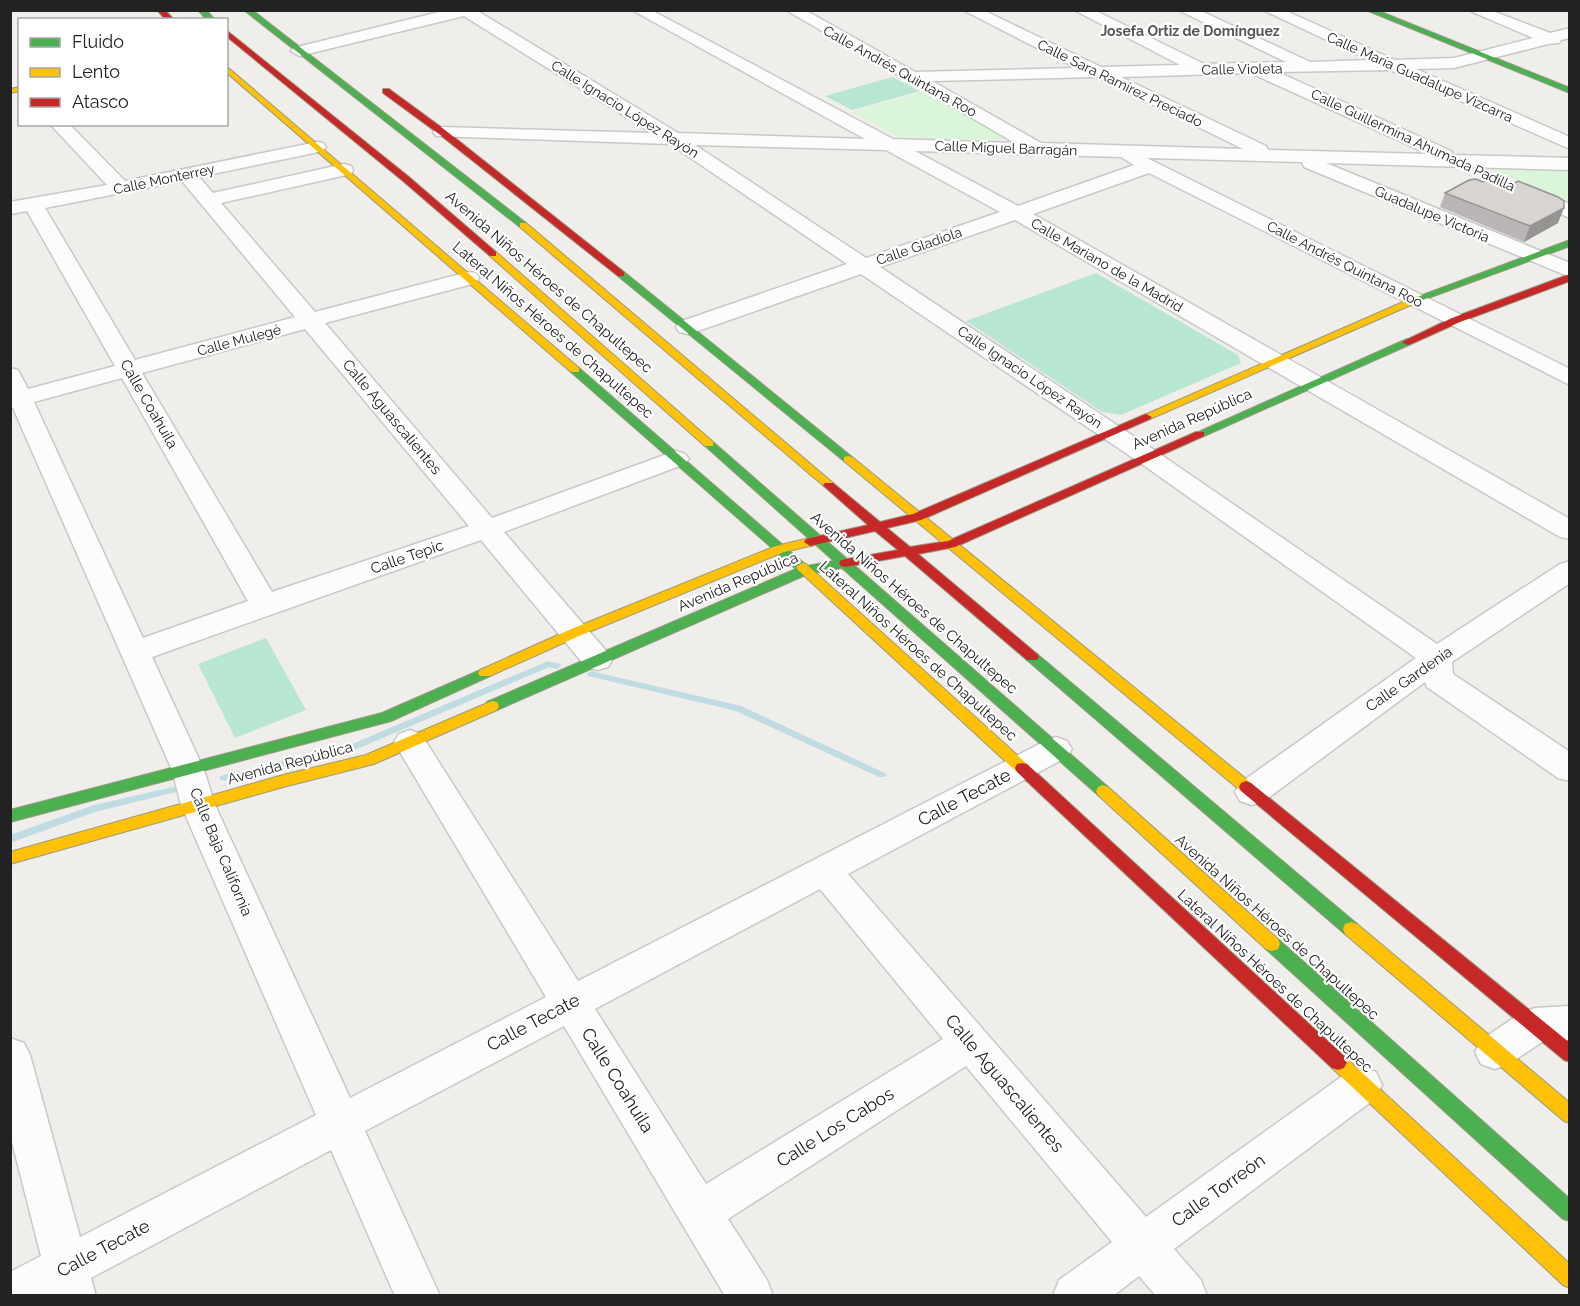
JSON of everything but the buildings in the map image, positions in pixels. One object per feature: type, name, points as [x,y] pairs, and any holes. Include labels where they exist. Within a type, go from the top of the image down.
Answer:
[{"type":"street","name":"Avenida Niños Héroes de Chapultepec","points":[[247,10],[522,224],[1569,1115]]},
{"type":"street","name":"Calle Mariano de la Madrid","points":[[639,10],[1017,213],[1569,531]]},
{"type":"street","name":"Calle Andrés Quintana Roo","points":[[793,10],[1038,149]]},
{"type":"street","name":"Calle Sara Ramírez Preciado","points":[[970,10],[1270,155]]},
{"type":"street","points":[[1081,10],[1202,70]]},
{"type":"street","name":"Calle Guillermina Ahumada Padilla","points":[[1185,10],[1309,67]]},
{"type":"street","name":"Calle María Guadalupe Vizcarra","points":[[1270,10],[1569,144]]},
{"type":"street","points":[[1369,10],[1481,45]]},
{"type":"street","points":[[1405,10],[1481,45],[1569,90]]},
{"type":"street","points":[[1475,10],[1569,46]]},
{"type":"street","points":[[228,66],[466,11]]},
{"type":"street","name":"Calle Ignacio López Rayón","points":[[466,11],[673,138],[1148,457],[1437,658]]},
{"type":"street","points":[[304,31],[341,58]]},
{"type":"street","name":"Calle Violeta","points":[[911,77],[1454,63],[1481,45],[1506,50],[1569,33]]},
{"type":"street","name":"Avenida Niños Héroes de Chapultepec","points":[[228,34],[260,59],[326,134],[406,179],[1056,749],[1569,1212]]},
{"type":"street","points":[[1506,50],[1527,58]]},
{"type":"street","name":"Lateral Niños Héroes de Chapultepec","points":[[228,67],[326,134],[344,170],[468,278],[672,440],[780,549],[1021,767],[1569,1278]]},
{"type":"street","name":"Calle Guillermina Ahumada Padilla","points":[[1256,68],[1569,212]]},
{"type":"street","points":[[378,85],[442,132],[687,327],[1252,792],[1552,1024],[1569,1054]]},
{"type":"street","points":[[61,126],[121,188]]},
{"type":"street","name":"Calle Miguel Barragán","points":[[442,132],[1569,164]]},
{"type":"street","name":"Calle Monterrey","points":[[22,206],[187,175],[326,134]]},
{"type":"street","name":"Calle Andrés Quintana Roo","points":[[1122,151],[1569,378]]},
{"type":"street","name":"Guadalupe Victoria","points":[[1294,156],[1569,271]]},
{"type":"street","name":"Calle Gladiola","points":[[687,327],[1151,166]]},
{"type":"street","points":[[209,200],[344,170]]},
{"type":"street","name":"Calle Aguascalientes","points":[[187,175],[597,660]]},
{"type":"street","name":"Calle Coahuila","points":[[22,206],[129,370],[265,604]]},
{"type":"street","name":"Avenida República","points":[[10,816],[386,717],[574,633],[780,549],[916,517],[1415,300],[1569,243]]},
{"type":"street","name":"Avenida República","points":[[10,858],[369,760],[805,570],[951,544],[1456,320],[1569,276]]},
{"type":"street","name":"Calle Mulegé","points":[[14,392],[129,370],[468,278]]},
{"type":"street","name":"Calle Baja California","points":[[14,392],[136,652],[188,770],[198,805],[418,1296]]},
{"type":"street","points":[[664,404],[672,440]]},
{"type":"street","name":"Calle Tepic","points":[[136,652],[265,604],[487,529],[672,440]]},
{"type":"street","name":"Calle Gardenia","points":[[1252,792],[1437,658],[1569,570]]},
{"type":"street","points":[[1437,658],[1438,679],[1569,769]]},
{"type":"street","name":"Calle Coahuila","points":[[410,742],[751,1296]]},
{"type":"street","name":"Calle Tecate","points":[[11,1296],[70,1281],[340,1123],[1056,749]]},
{"type":"street","name":"Calle Aguascalientes","points":[[824,870],[1185,1296]]},
{"type":"street","points":[[1495,1052],[1552,1024]]},
{"type":"street","name":"Calle Los Cabos","points":[[700,1212],[971,1042]]},
{"type":"street","points":[[10,1055],[70,1281]]},
{"type":"street","name":"Calle Torreón","points":[[1075,1296],[1362,1084]]},
{"type":"green space","points":[[892,77],[920,91],[852,110],[825,96]]},
{"type":"green space","points":[[925,91],[1012,140],[901,138],[852,112]]},
{"type":"green space","points":[[1485,166],[1569,169],[1569,205]]},
{"type":"green space","points":[[1096,273],[1238,355],[1241,363],[1121,415],[1102,412],[966,321]]},
{"type":"green space","points":[[266,638],[306,710],[235,738],[198,664]]},
{"type":"waterway","points":[[224,778],[354,747],[548,664],[557,666]]},
{"type":"waterway","points":[[591,674],[738,708],[882,775]]},
{"type":"waterway","points":[[10,839],[94,809],[173,790]]},
{"type":"traffic: fast","points":[[201,10],[210,18]]},
{"type":"traffic: fast","points":[[247,10],[523,225]]},
{"type":"traffic: fast","points":[[1369,10],[1570,91]]},
{"type":"traffic: fast","points":[[1417,299],[1570,243]]},
{"type":"traffic: fast","points":[[621,274],[848,459]]},
{"type":"traffic: fast","points":[[1200,434],[1407,342]]},
{"type":"traffic: fast","points":[[575,370],[802,567]]},
{"type":"traffic: fast","points":[[709,444],[1103,791]]},
{"type":"traffic: fast","points":[[492,706],[805,570],[845,563]]},
{"type":"traffic: fast","points":[[1032,657],[1351,929]]},
{"type":"traffic: fast","points":[[10,816],[386,717],[485,673]]},
{"type":"traffic: fast","points":[[1272,944],[1570,1212]]},
{"type":"traffic: slow","points":[[228,70],[575,370]]},
{"type":"traffic: slow","points":[[10,91],[18,89]]},
{"type":"traffic: slow","points":[[523,225],[829,485]]},
{"type":"traffic: slow","points":[[493,254],[709,444]]},
{"type":"traffic: slow","points":[[1146,417],[1417,299]]},
{"type":"traffic: slow","points":[[848,459],[1246,787]]},
{"type":"traffic: slow","points":[[485,673],[574,633],[780,549],[810,542]]},
{"type":"traffic: slow","points":[[802,567],[1022,768]]},
{"type":"traffic: slow","points":[[10,858],[287,780],[369,760],[492,706]]},
{"type":"traffic: slow","points":[[1103,791],[1272,944]]},
{"type":"traffic: slow","points":[[1351,929],[1570,1115]]},
{"type":"traffic: slow","points":[[1338,1062],[1570,1278]]},
{"type":"traffic: jam","points":[[160,10],[169,18]]},
{"type":"traffic: jam","points":[[228,34],[406,179],[493,254]]},
{"type":"traffic: jam","points":[[386,91],[442,132],[621,274]]},
{"type":"traffic: jam","points":[[1407,342],[1456,320],[1570,277]]},
{"type":"traffic: jam","points":[[810,542],[917,517],[1146,417]]},
{"type":"traffic: jam","points":[[845,563],[951,544],[1200,434]]},
{"type":"traffic: jam","points":[[829,485],[1032,657]]},
{"type":"traffic: jam","points":[[1022,768],[1338,1062]]},
{"type":"traffic: jam","points":[[1246,787],[1570,1054]]},
{"type":"district","name":"Josefa Ortiz de Domínguez","points":[[1190,31]]}]
